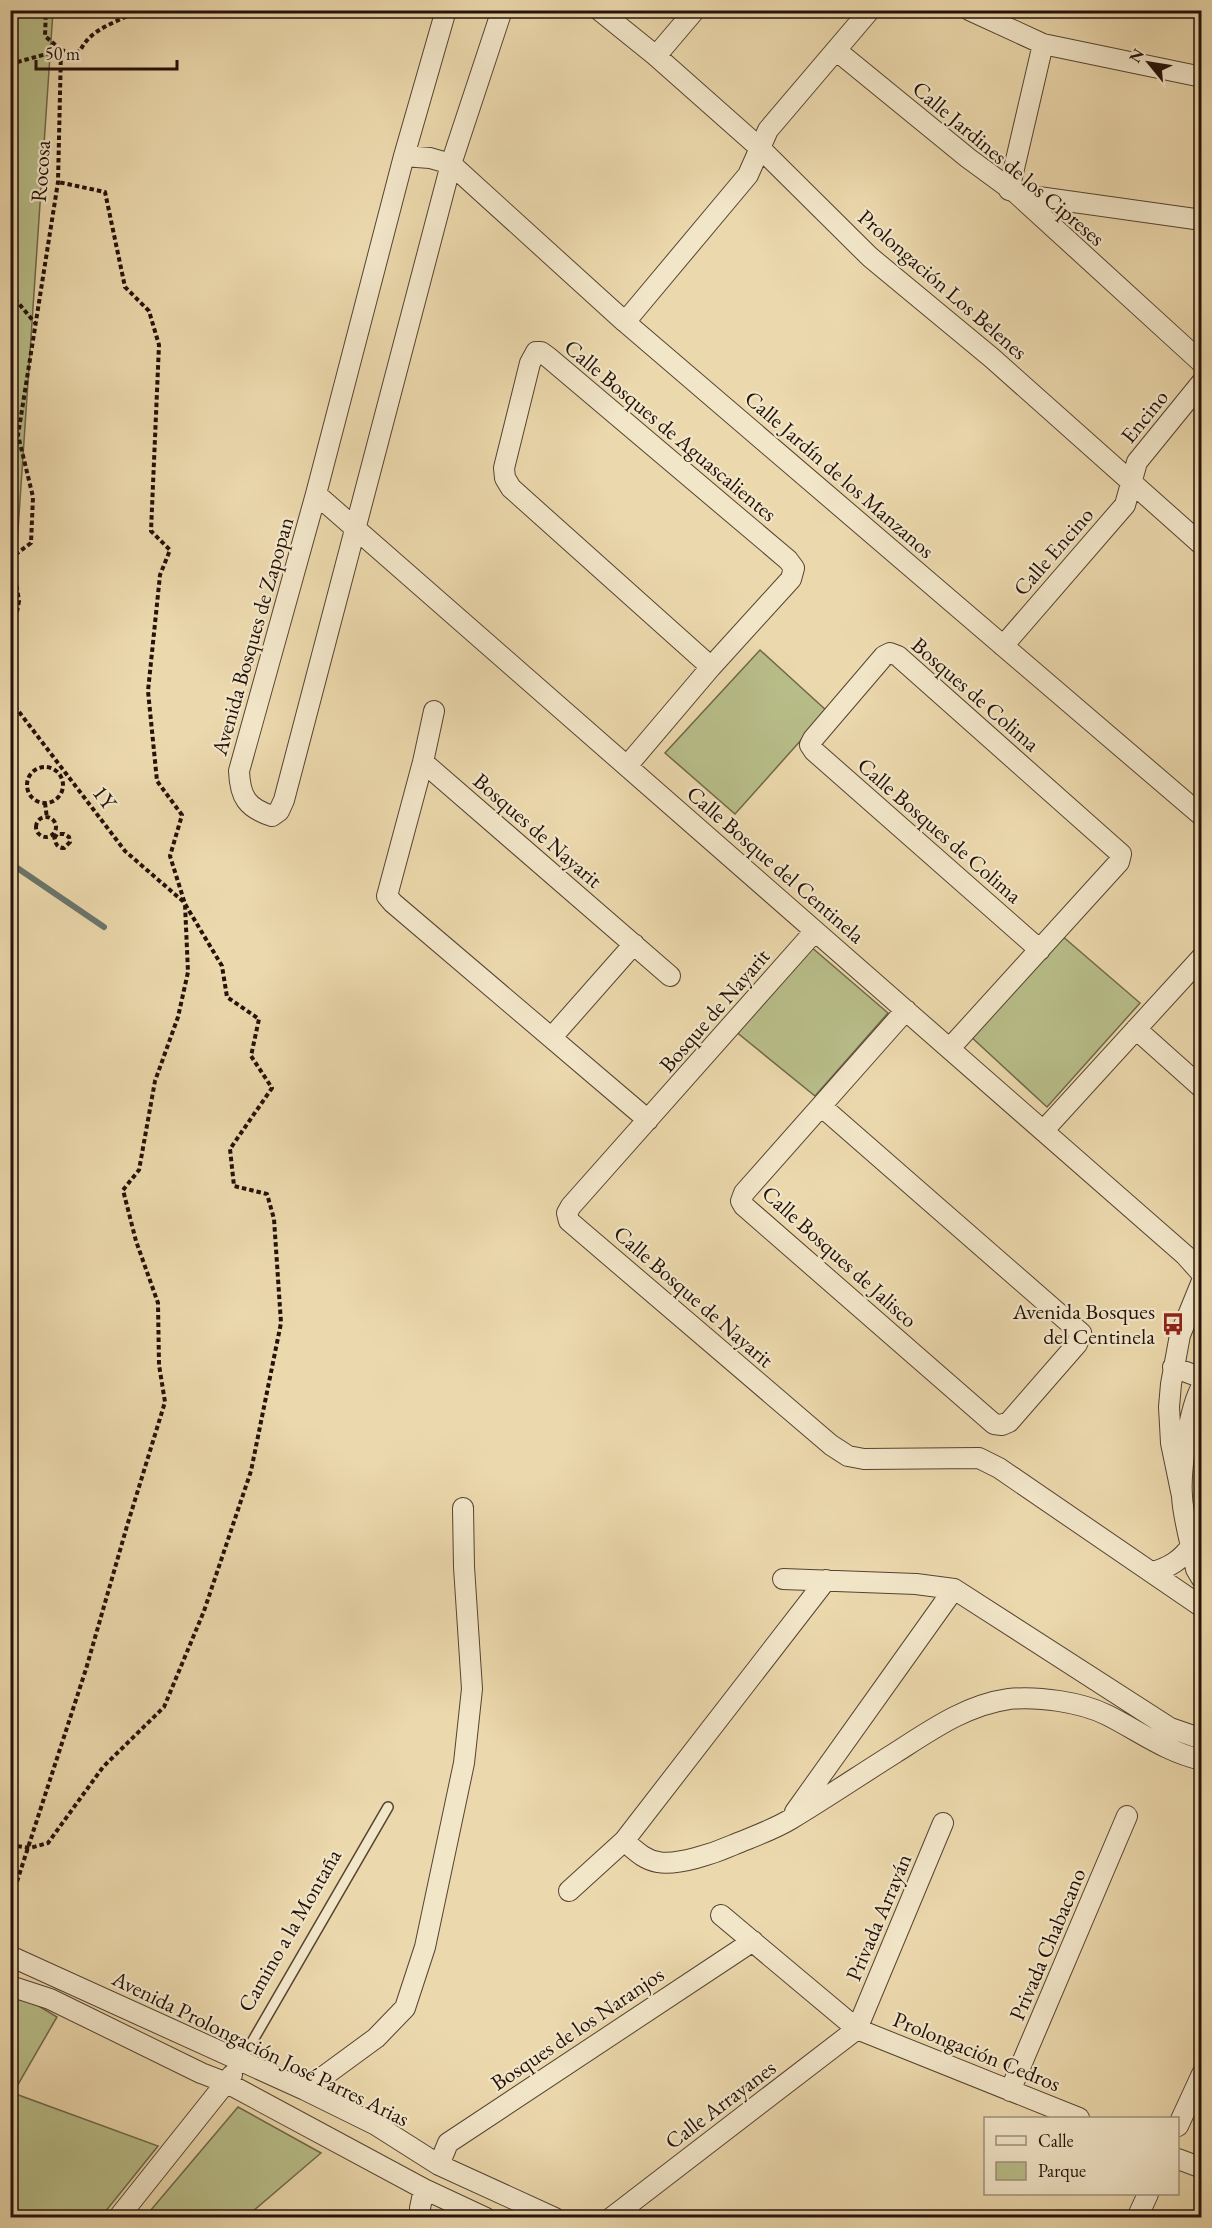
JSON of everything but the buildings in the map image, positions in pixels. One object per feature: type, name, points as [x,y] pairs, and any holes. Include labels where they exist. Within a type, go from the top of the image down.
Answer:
[{"type":"street","name":"Avenida Bosques de Zapopan","points":[[446,10],[404,156],[316,494],[239,771],[239,786],[246,802],[259,812],[272,816],[279,811],[284,800],[450,164],[502,10]]},
{"type":"street","name":"Prolongación Los Belenes","points":[[599,10],[656,56],[760,149],[870,256],[992,358],[1202,545]]},
{"type":"street","points":[[656,56],[694,10]]},
{"type":"street","points":[[625,322],[748,176],[768,130],[870,10]]},
{"type":"street","points":[[969,10],[1043,44],[1202,77]]},
{"type":"street","points":[[1043,44],[1013,192],[1202,220]]},
{"type":"street","name":"Calle Jardines de los Cipreses","points":[[837,51],[1013,192],[1202,363]]},
{"type":"street","points":[[404,156],[430,158],[450,164]]},
{"type":"street","name":"Calle Jardín de los Manzanos","points":[[450,164],[625,322],[1202,816]]},
{"type":"street","name":"Calle Bosques de Aguascalientes","points":[[627,766],[790,579],[794,568],[788,560],[548,357],[536,352],[530,363],[506,458],[505,478],[511,488],[711,667]]},
{"type":"street","name":"Encino","points":[[1131,483],[1137,462],[1202,382]]},
{"type":"street","name":"Calle Encino","points":[[1003,646],[1125,505],[1131,483]]},
{"type":"street","name":"Calle Bosque del Centinela","points":[[316,494],[1044,1130],[1185,1255],[1202,1274]]},
{"type":"street","name":"Bosques de Colima","points":[[810,745],[884,656],[890,653],[898,656],[1121,854],[1119,862],[1040,950]]},
{"type":"street","points":[[434,711],[423,762],[387,896],[648,1120]]},
{"type":"street","name":"Calle Bosques de Colima","points":[[810,745],[823,759],[1040,950]]},
{"type":"street","name":"Bosques de Nayarit","points":[[423,762],[670,976]]},
{"type":"street","name":"Bosque de Nayarit","points":[[648,1120],[815,931]]},
{"type":"street","points":[[552,1037],[634,944]]},
{"type":"street","points":[[950,1048],[1040,950]]},
{"type":"street","points":[[1044,1130],[1202,957]]},
{"type":"street","name":"Calle Bosques de Jalisco","points":[[821,1106],[1081,1333],[1077,1344],[1009,1422],[1002,1425],[994,1424],[741,1201],[744,1193],[821,1106],[906,1010]]},
{"type":"street","points":[[1136,1029],[1202,1088]]},
{"type":"street","name":"Calle Bosque de Nayarit","points":[[648,1120],[571,1206],[567,1213],[570,1221],[831,1445],[848,1456],[875,1459],[979,1458],[999,1468],[1202,1607]]},
{"type":"street","points":[[1202,1281],[1180,1335],[1173,1367],[1169,1407],[1171,1443],[1191,1546],[1202,1579]]},
{"type":"street","points":[[1173,1367],[1202,1378]]},
{"type":"street","points":[[1182,1496],[1192,1409],[1202,1386]]},
{"type":"street","points":[[304,2090],[376,2038],[405,2008],[426,1947],[464,1763],[472,1689],[464,1567],[463,1508]]},
{"type":"street","points":[[1153,1572],[1167,1568],[1183,1557],[1191,1546]]},
{"type":"street","points":[[783,1579],[916,1584],[954,1589],[1170,1728],[1202,1739]]},
{"type":"street","points":[[569,1891],[624,1840],[826,1580]]},
{"type":"street","points":[[788,1821],[954,1589]]},
{"type":"street","points":[[1083,1706],[1098,1683]]},
{"type":"street","points":[[624,1840],[643,1858],[659,1863],[715,1853],[788,1821],[949,1719],[981,1706],[1010,1699],[1046,1700],[1083,1706],[1107,1715],[1175,1752],[1202,1760]]},
{"type":"street","name":"Privada Chabacano","points":[[1010,2091],[1127,1816]]},
{"type":"street","name":"Privada Arrayán","points":[[857,2029],[943,1823]]},
{"type":"street","name":"Prolongación Cedros","points":[[721,1915],[857,2029],[1076,2117]]},
{"type":"street","name":"Bosques de los Naranjos","points":[[439,2165],[448,2143],[753,1941]]},
{"type":"street","name":"Avenida Prolongación José Parres Arias","points":[[10,1956],[304,2090],[376,2125],[439,2165],[555,2217]]},
{"type":"street","name":"Avenida Prolongación José Parres Arias","points":[[10,1986],[50,2000],[201,2073],[227,2083],[424,2189],[486,2217]]},
{"type":"street","name":"Calle Arrayanes","points":[[611,2217],[857,2029]]},
{"type":"street","name":"Camino a la Montaña","points":[[118,2217],[227,2083],[241,2061]]},
{"type":"street","points":[[1179,2124],[1202,2074]]},
{"type":"street","points":[[1179,2158],[1202,2168]]},
{"type":"street","points":[[421,2217],[420,2208],[424,2189]]},
{"type":"street","points":[[1137,2217],[1147,2195]]},
{"type":"lane","name":"Camino a la Montaña","points":[[241,2061],[388,1807]]},
{"type":"path","points":[[46,10],[45,36],[61,50],[74,53],[80,51],[85,41],[98,29],[129,15],[133,10]]},
{"type":"path","points":[[10,64],[61,50]]},
{"type":"path","name":"Rocosa","points":[[10,650],[19,601],[12,557],[31,543],[33,497],[18,435],[58,182],[61,50]]},
{"type":"path","points":[[10,1845],[30,1848],[48,1843],[103,1767],[164,1707],[204,1611],[251,1471],[280,1323],[274,1219],[267,1194],[234,1186],[230,1149],[272,1088],[251,1056],[259,1019],[227,997],[222,966],[185,904],[170,856],[182,816],[157,781],[148,691],[160,575],[170,550],[151,531],[159,345],[149,311],[125,287],[105,192],[58,182]]},
{"type":"path","points":[[10,294],[35,324]]},
{"type":"path","name":"1Y","points":[[10,700],[125,851],[185,904]]},
{"type":"path","points":[[57,773],[61,766]]},
{"type":"path","points":[[40,768],[57,773],[63,783],[61,793],[55,800],[45,803],[34,800],[27,788],[29,777],[35,769],[40,768]]},
{"type":"path","points":[[45,803],[47,818]]},
{"type":"path","points":[[47,818],[37,823],[36,830],[43,837],[54,837],[57,834],[64,834],[69,837],[70,842],[66,847],[60,848],[55,844],[54,837],[56,824],[52,819],[47,818]]},
{"type":"path","points":[[10,1903],[30,1848],[165,1402],[159,1365],[158,1304],[136,1241],[123,1190],[139,1170],[156,1081],[178,1017],[188,972],[185,904]]},
{"type":"green space","points":[[10,11],[53,11],[11,634]]},
{"type":"green space","points":[[760,650],[827,711],[735,814],[665,753]]},
{"type":"green space","points":[[1061,935],[1140,1003],[1047,1107],[968,1034]]},
{"type":"green space","points":[[810,946],[888,1013],[815,1096],[735,1031]]},
{"type":"green space","points":[[17,1993],[57,2017],[13,2093],[158,2146],[101,2217],[24,2217],[11,2207],[10,1995]]},
{"type":"green space","points":[[238,2107],[321,2153],[246,2217],[145,2217]]},
{"type":"waterway","points":[[10,863],[104,927]]},
{"type":"place","name":"Avenida Bosques del Centinela","points":[[1173,1324]]}]
